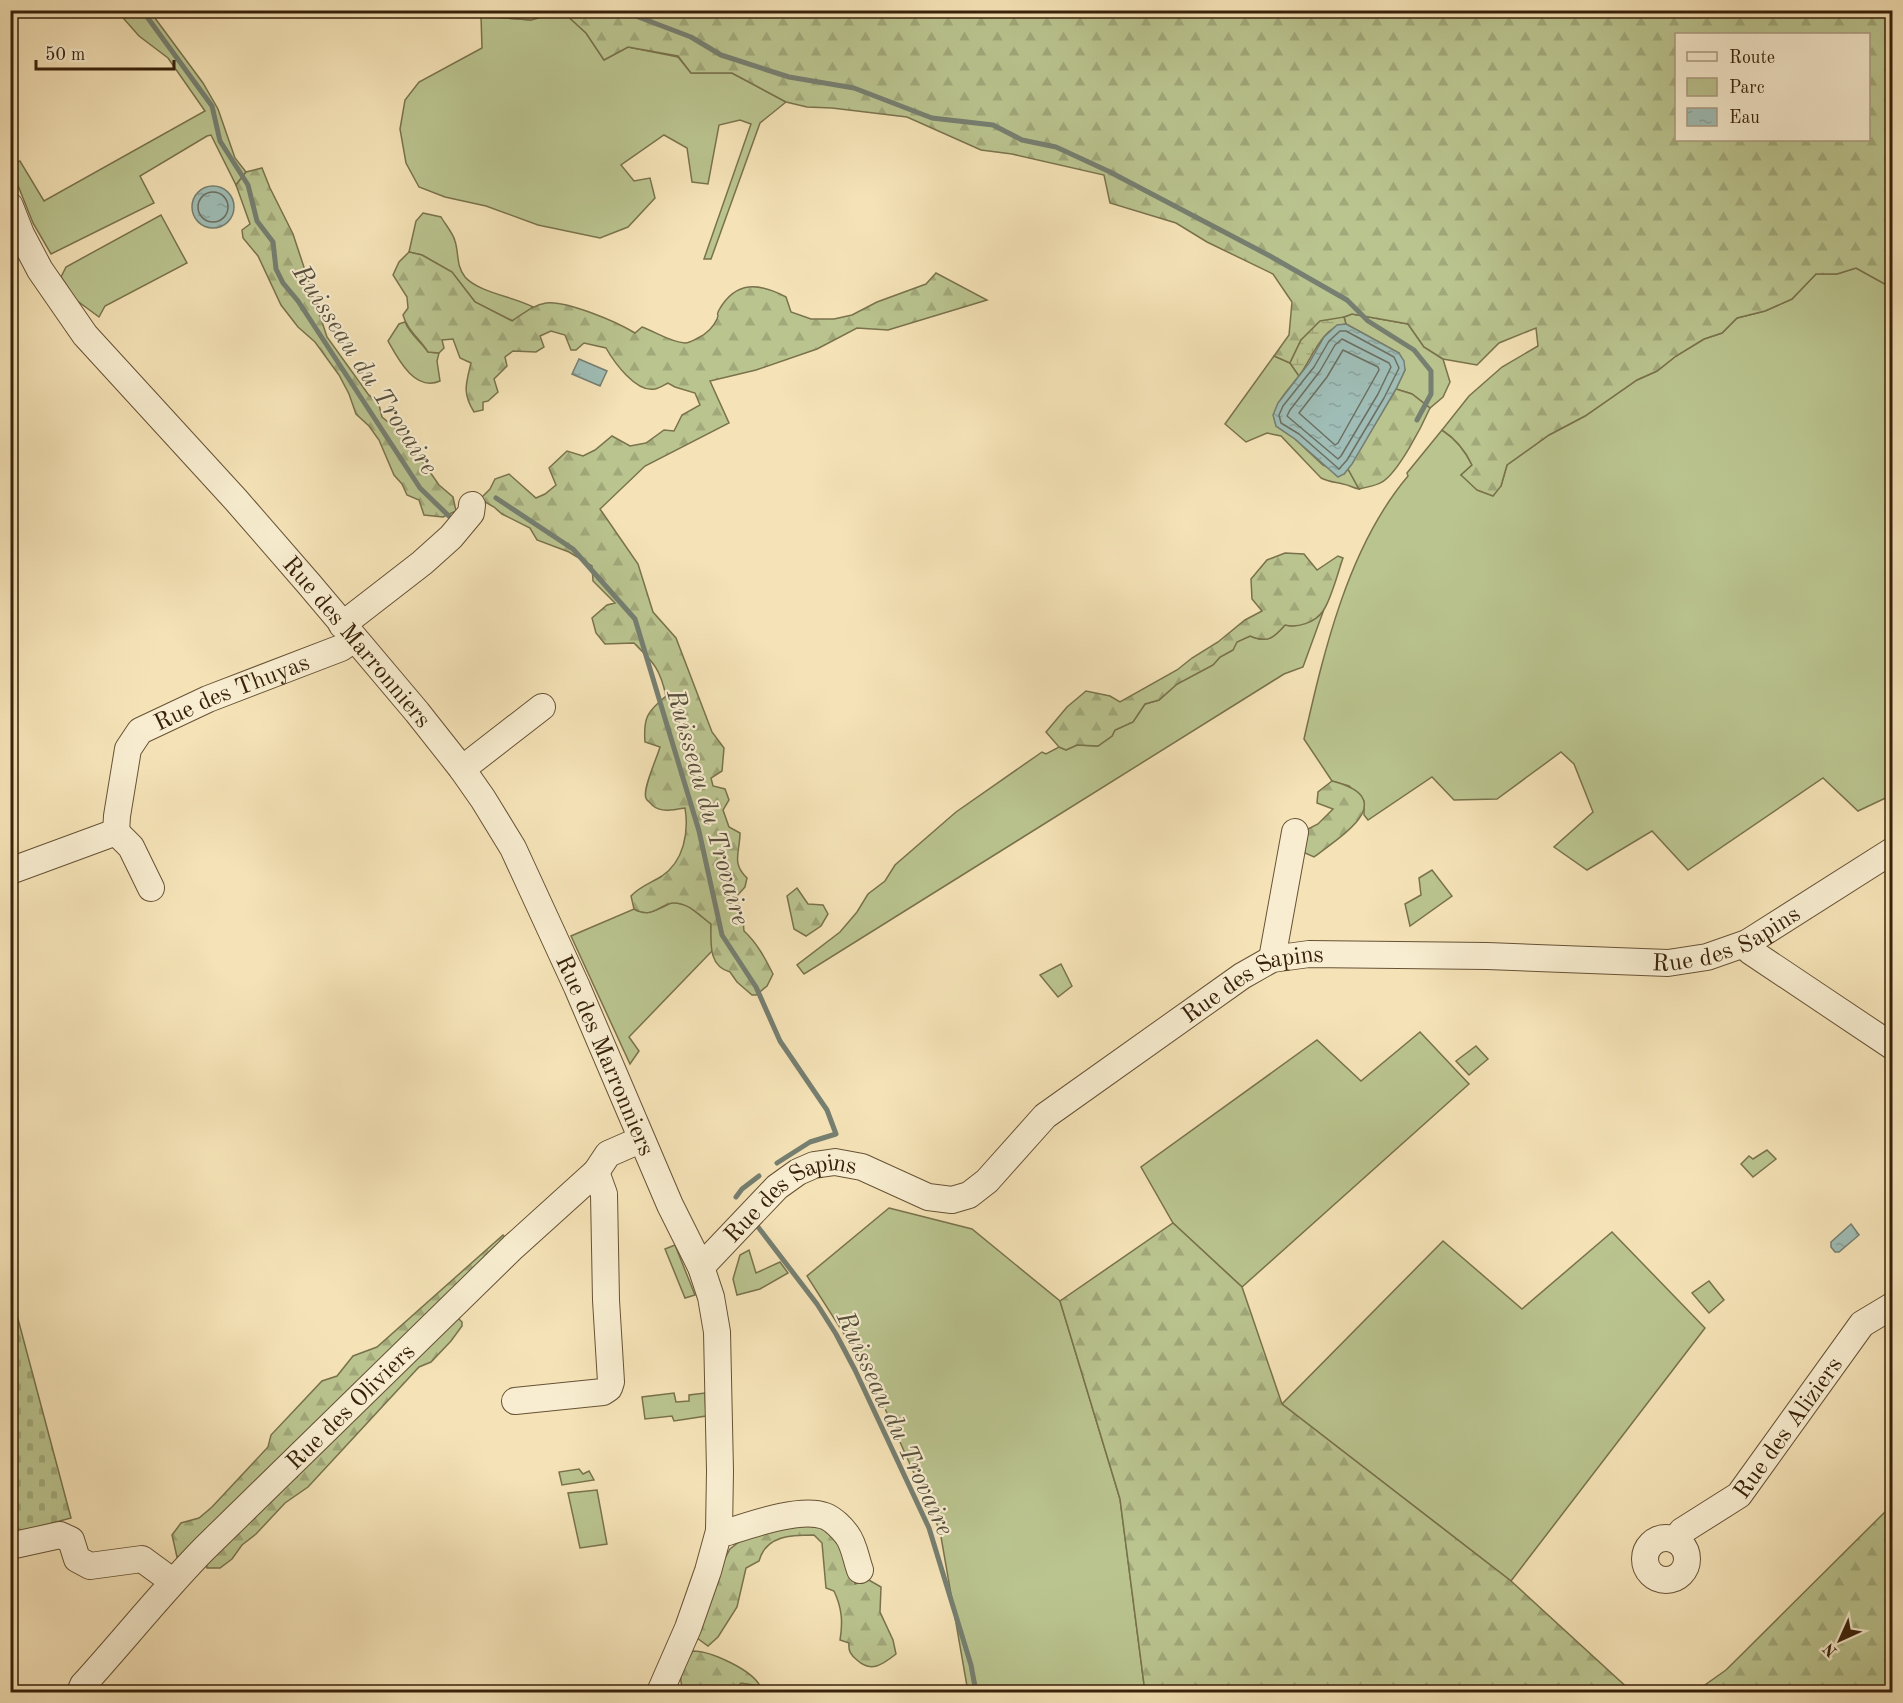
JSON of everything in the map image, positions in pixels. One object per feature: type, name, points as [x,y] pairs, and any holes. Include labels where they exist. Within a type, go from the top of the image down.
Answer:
[{"type":"street","name":"Rue des Marronniers","points":[[10,206],[21,234],[40,270],[85,335],[236,500],[417,712],[462,769],[513,848],[577,987],[640,1140],[701,1267],[711,1297],[717,1332],[719,1532],[688,1628],[660,1692]]},
{"type":"street","name":"Rue des Thuyas","points":[[116,832],[128,750],[140,731],[208,699],[340,648],[348,632],[451,537],[471,513],[472,505]]},
{"type":"street","points":[[462,769],[542,707]]},
{"type":"street","points":[[10,871],[116,832],[131,847],[151,888]]},
{"type":"street","points":[[1272,959],[1295,832]]},
{"type":"street","name":"Rue des Sapins","points":[[701,1267],[777,1187],[798,1172],[814,1165],[835,1162],[862,1167],[928,1197],[952,1200],[969,1195],[987,1181],[1045,1116],[1242,976],[1272,959],[1309,954],[1668,963],[1707,957],[1747,943],[1893,851]]},
{"type":"street","points":[[1747,943],[1750,951],[1893,1046]]},
{"type":"street","name":"Rue des Oliviers","points":[[80,1692],[83,1685],[172,1581],[513,1248],[600,1157],[640,1140]]},
{"type":"street","points":[[515,1401],[603,1392],[609,1388],[611,1382],[606,1300],[604,1194],[600,1157]]},
{"type":"street","name":"Rue des Aliziers","points":[[1674,1540],[1682,1531],[1739,1495],[1862,1324],[1893,1305]]},
{"type":"street","points":[[719,1532],[728,1532],[795,1515],[826,1516],[835,1522],[848,1537],[860,1570]]},
{"type":"street","points":[[10,1546],[60,1535],[71,1540],[78,1559],[90,1566],[142,1559],[172,1581]]},
{"type":"green space","points":[[149,10],[203,83],[218,109],[235,158],[246,172],[236,185],[211,135],[207,136],[140,176],[154,203],[51,254],[33,223],[11,163],[20,161],[44,201],[205,111],[168,58],[139,36],[117,11]]},
{"type":"green space","points":[[480,11],[562,11],[531,20],[481,16]]},
{"type":"green space","points":[[562,11],[586,33],[604,60],[628,47],[678,57],[691,73],[732,73],[786,102],[760,123],[711,259],[704,259],[751,124],[740,120],[719,125],[708,184],[692,182],[687,148],[664,135],[621,165],[634,181],[650,178],[655,198],[628,227],[600,238],[538,225],[486,206],[445,197],[419,187],[406,163],[400,129],[405,100],[419,82],[482,48],[481,16],[531,20]]},
{"type":"green space","points":[[562,11],[1892,11],[1892,288],[1856,268],[1837,274],[1816,274],[1792,299],[1765,311],[1737,318],[1722,333],[1704,339],[1657,371],[1637,380],[1585,416],[1549,435],[1507,465],[1501,486],[1493,496],[1477,490],[1461,475],[1472,465],[1460,445],[1442,430],[1469,396],[1502,367],[1538,346],[1536,328],[1499,343],[1477,365],[1443,359],[1424,347],[1408,324],[1352,314],[1301,340],[1290,363],[1274,356],[1289,335],[1292,302],[1273,274],[1207,242],[1176,223],[1110,203],[1104,175],[1012,154],[981,150],[907,117],[807,107],[786,102],[732,73],[691,73],[678,56],[628,47],[604,60],[586,33]]},
{"type":"green space","points":[[262,168],[293,234],[327,337],[368,394],[379,405],[382,417],[405,436],[439,485],[453,497],[456,511],[443,517],[424,515],[419,500],[407,495],[402,484],[394,475],[379,440],[356,414],[339,375],[315,342],[298,327],[281,305],[258,256],[243,238],[242,230],[250,224],[236,185],[246,172]]},
{"type":"green space","points":[[423,213],[441,217],[451,232],[459,264],[465,277],[478,287],[533,307],[513,321],[475,302],[452,272],[422,255],[409,252],[416,221]]},
{"type":"green space","points":[[161,215],[187,263],[105,306],[99,317],[76,300],[61,277],[66,267]]},
{"type":"green space","points":[[409,252],[422,255],[452,272],[475,302],[512,321],[537,306],[555,303],[591,313],[635,333],[642,327],[668,339],[685,343],[706,333],[715,322],[726,300],[733,293],[749,287],[767,289],[786,297],[791,312],[811,319],[834,319],[852,315],[877,302],[926,284],[936,273],[987,300],[888,330],[857,328],[817,349],[756,370],[710,381],[729,423],[645,466],[600,509],[638,564],[653,612],[676,638],[712,732],[724,748],[722,771],[711,778],[713,786],[725,789],[729,800],[723,810],[729,827],[740,833],[738,862],[742,873],[747,878],[745,887],[736,897],[744,931],[757,946],[773,974],[767,986],[756,995],[752,995],[737,982],[730,972],[718,965],[712,953],[711,924],[694,910],[674,903],[646,913],[634,909],[631,896],[669,870],[680,854],[686,827],[685,808],[668,810],[656,808],[646,799],[645,794],[660,747],[645,742],[646,720],[655,706],[666,696],[658,672],[634,643],[605,644],[596,633],[592,618],[607,605],[615,603],[593,581],[592,566],[569,552],[537,540],[530,528],[502,514],[480,499],[490,489],[495,479],[509,474],[536,498],[556,485],[549,468],[567,451],[583,456],[595,450],[612,436],[630,446],[646,443],[664,430],[674,431],[682,415],[700,405],[695,393],[668,383],[655,389],[640,386],[626,375],[606,348],[584,343],[576,350],[571,350],[565,335],[551,331],[540,336],[544,347],[536,352],[513,351],[505,357],[507,366],[494,379],[498,392],[488,401],[483,402],[483,410],[474,412],[466,394],[471,363],[460,358],[453,339],[442,340],[444,348],[439,353],[428,352],[405,320],[403,315],[408,308],[407,297],[393,275],[399,262]]},
{"type":"green space","points":[[1856,268],[1892,288],[1892,795],[1858,811],[1823,778],[1688,870],[1652,831],[1587,870],[1554,847],[1593,812],[1574,764],[1561,752],[1497,799],[1454,800],[1432,777],[1368,820],[1364,815],[1364,801],[1349,786],[1332,781],[1304,739],[1330,636],[1354,567],[1387,504],[1408,476],[1407,473],[1442,430],[1460,445],[1472,465],[1461,475],[1501,486],[1507,465],[1549,435],[1585,416],[1637,380],[1657,371],[1704,339],[1722,333],[1737,318],[1765,311],[1792,299],[1816,274],[1837,274]]},
{"type":"green space","points":[[1352,314],[1408,324],[1424,347],[1443,359],[1450,382],[1443,397],[1430,408],[1412,394],[1396,389],[1405,370],[1399,353],[1346,324],[1344,317]]},
{"type":"green space","points":[[1344,317],[1346,324],[1338,326],[1324,337],[1299,376],[1290,363],[1301,340],[1320,321]]},
{"type":"green space","points":[[405,322],[428,352],[439,353],[437,361],[440,381],[431,383],[415,378],[402,364],[388,341],[399,324]]},
{"type":"green space","points":[[1274,356],[1290,363],[1299,376],[1278,405],[1276,426],[1295,439],[1323,465],[1344,474],[1348,469],[1359,489],[1321,478],[1281,436],[1267,433],[1246,442],[1225,424]]},
{"type":"green space","points":[[1396,389],[1412,394],[1430,408],[1409,448],[1388,477],[1382,482],[1359,489],[1348,469]]},
{"type":"green space","points":[[1285,553],[1304,554],[1317,570],[1338,556],[1343,558],[1329,600],[1315,619],[1300,625],[1285,625],[1277,634],[1269,638],[1261,639],[1250,636],[1237,642],[1233,650],[1220,657],[1213,665],[1177,684],[1159,700],[1145,704],[1133,722],[1115,730],[1112,736],[1098,746],[1077,745],[1066,750],[1059,747],[1046,732],[1067,707],[1086,691],[1110,696],[1120,702],[1177,670],[1245,620],[1262,611],[1252,599],[1251,579],[1267,560]]},
{"type":"green space","points":[[1323,612],[1303,667],[1284,674],[804,974],[797,965],[840,932],[857,912],[868,894],[885,881],[895,865],[956,812],[1042,752],[1046,754],[1059,747],[1066,750],[1077,745],[1098,746],[1112,736],[1115,730],[1133,722],[1145,704],[1159,700],[1177,684],[1213,665],[1220,657],[1233,650],[1236,642],[1250,636],[1261,639],[1269,638],[1277,634],[1285,625],[1300,625]]},
{"type":"green space","points":[[1332,781],[1352,789],[1362,797],[1364,807],[1360,818],[1351,828],[1314,857],[1305,853],[1301,842],[1306,830],[1318,824],[1333,809],[1317,803],[1318,792]]},
{"type":"green space","points":[[1432,870],[1452,896],[1410,926],[1405,904],[1421,895],[1419,878]]},
{"type":"green space","points":[[797,888],[808,904],[823,905],[828,914],[821,926],[806,936],[794,929],[787,896]]},
{"type":"green space","points":[[672,902],[687,905],[711,924],[712,951],[629,1037],[639,1051],[630,1064],[571,936],[634,909],[649,912]]},
{"type":"green space","points":[[1061,964],[1072,986],[1058,997],[1040,975]]},
{"type":"green space","points":[[1420,1032],[1469,1084],[1242,1287],[1173,1223],[1141,1167],[1317,1040],[1361,1081]]},
{"type":"green space","points":[[1476,1046],[1488,1059],[1469,1075],[1456,1061]]},
{"type":"green space","points":[[1767,1150],[1776,1159],[1753,1177],[1741,1164],[1749,1156],[1753,1159]]},
{"type":"green space","points":[[889,1208],[972,1229],[1060,1301],[1120,1499],[1145,1692],[968,1692],[940,1531],[869,1373],[807,1276]]},
{"type":"green space","points":[[1173,1223],[1242,1287],[1282,1404],[1511,1581],[1632,1692],[1145,1692],[1120,1499],[1060,1301]]},
{"type":"green space","points":[[1612,1232],[1705,1328],[1511,1581],[1282,1404],[1443,1241],[1522,1309]]},
{"type":"green space","points":[[503,1235],[509,1241],[189,1553],[177,1557],[172,1535],[181,1523],[199,1518],[212,1507],[268,1447],[271,1435],[322,1381],[337,1376],[353,1356],[377,1347]]},
{"type":"green space","points":[[675,1245],[695,1295],[685,1298],[665,1249]]},
{"type":"green space","points":[[749,1250],[756,1273],[780,1262],[788,1273],[760,1289],[737,1295],[733,1279],[740,1255]]},
{"type":"green space","points":[[1709,1281],[1724,1300],[1709,1313],[1692,1293]]},
{"type":"green space","points":[[10,1289],[71,1518],[11,1534]]},
{"type":"green space","points":[[454,1314],[462,1322],[462,1326],[431,1362],[419,1367],[308,1487],[285,1503],[256,1534],[242,1545],[232,1559],[220,1568],[207,1568],[206,1564],[262,1500],[297,1477],[308,1454]]},
{"type":"green space","points":[[674,1393],[676,1402],[689,1401],[689,1395],[705,1393],[706,1416],[674,1421],[672,1416],[645,1419],[642,1397]]},
{"type":"green space","points":[[579,1469],[583,1474],[589,1471],[594,1480],[562,1485],[559,1472]]},
{"type":"green space","points":[[597,1490],[607,1544],[580,1548],[568,1493]]},
{"type":"green space","points":[[1892,1505],[1892,1692],[1695,1692],[1726,1670]]},
{"type":"green space","points":[[809,1519],[835,1531],[849,1556],[855,1584],[869,1580],[881,1587],[880,1612],[893,1640],[896,1654],[881,1664],[867,1666],[852,1655],[849,1643],[840,1640],[842,1621],[840,1609],[834,1591],[826,1588],[822,1543],[814,1535],[789,1536],[767,1546],[759,1561],[746,1568],[737,1607],[718,1637],[708,1646],[697,1638],[702,1616],[710,1603],[718,1571],[730,1549],[749,1534]]},
{"type":"green space","points":[[693,1651],[710,1654],[740,1668],[760,1686],[741,1683],[736,1689],[728,1691],[722,1686],[705,1692],[685,1692],[681,1676]]},
{"type":"water","points":[[213,186],[221,187],[228,192],[233,199],[233,215],[228,222],[221,227],[213,228],[205,227],[198,222],[193,215],[192,207],[193,199],[198,192],[205,187]]},
{"type":"water","points":[[1346,324],[1399,353],[1404,361],[1405,370],[1352,464],[1344,474],[1338,477],[1295,439],[1276,426],[1273,415],[1278,403],[1309,363],[1324,337],[1337,325]]},
{"type":"water","points":[[579,359],[607,371],[600,386],[572,374]]},
{"type":"water","points":[[1851,1224],[1859,1235],[1839,1252],[1835,1252],[1831,1247],[1831,1242]]},
{"type":"waterway","name":"Ruisseau du Trovaire","points":[[142,10],[212,106],[220,141],[248,185],[257,221],[273,242],[276,269],[283,283],[298,301],[420,488],[454,521]]},
{"type":"waterway","points":[[620,10],[691,37],[721,55],[789,77],[854,88],[932,118],[993,125],[1022,140],[1056,147],[1108,171],[1270,256],[1347,300],[1368,321],[1414,350],[1431,371],[1431,394],[1417,420]]},
{"type":"waterway","name":"Ruisseau du Trovaire","points":[[496,498],[573,549],[635,619],[699,831],[722,935],[756,987],[780,1041],[827,1110],[836,1134],[810,1142],[777,1163]]},
{"type":"waterway","points":[[736,1197],[742,1189],[759,1176]]},
{"type":"waterway","name":"Ruisseau du Trovaire","points":[[755,1223],[817,1304],[855,1370],[929,1528],[971,1665],[976,1692]]}]
